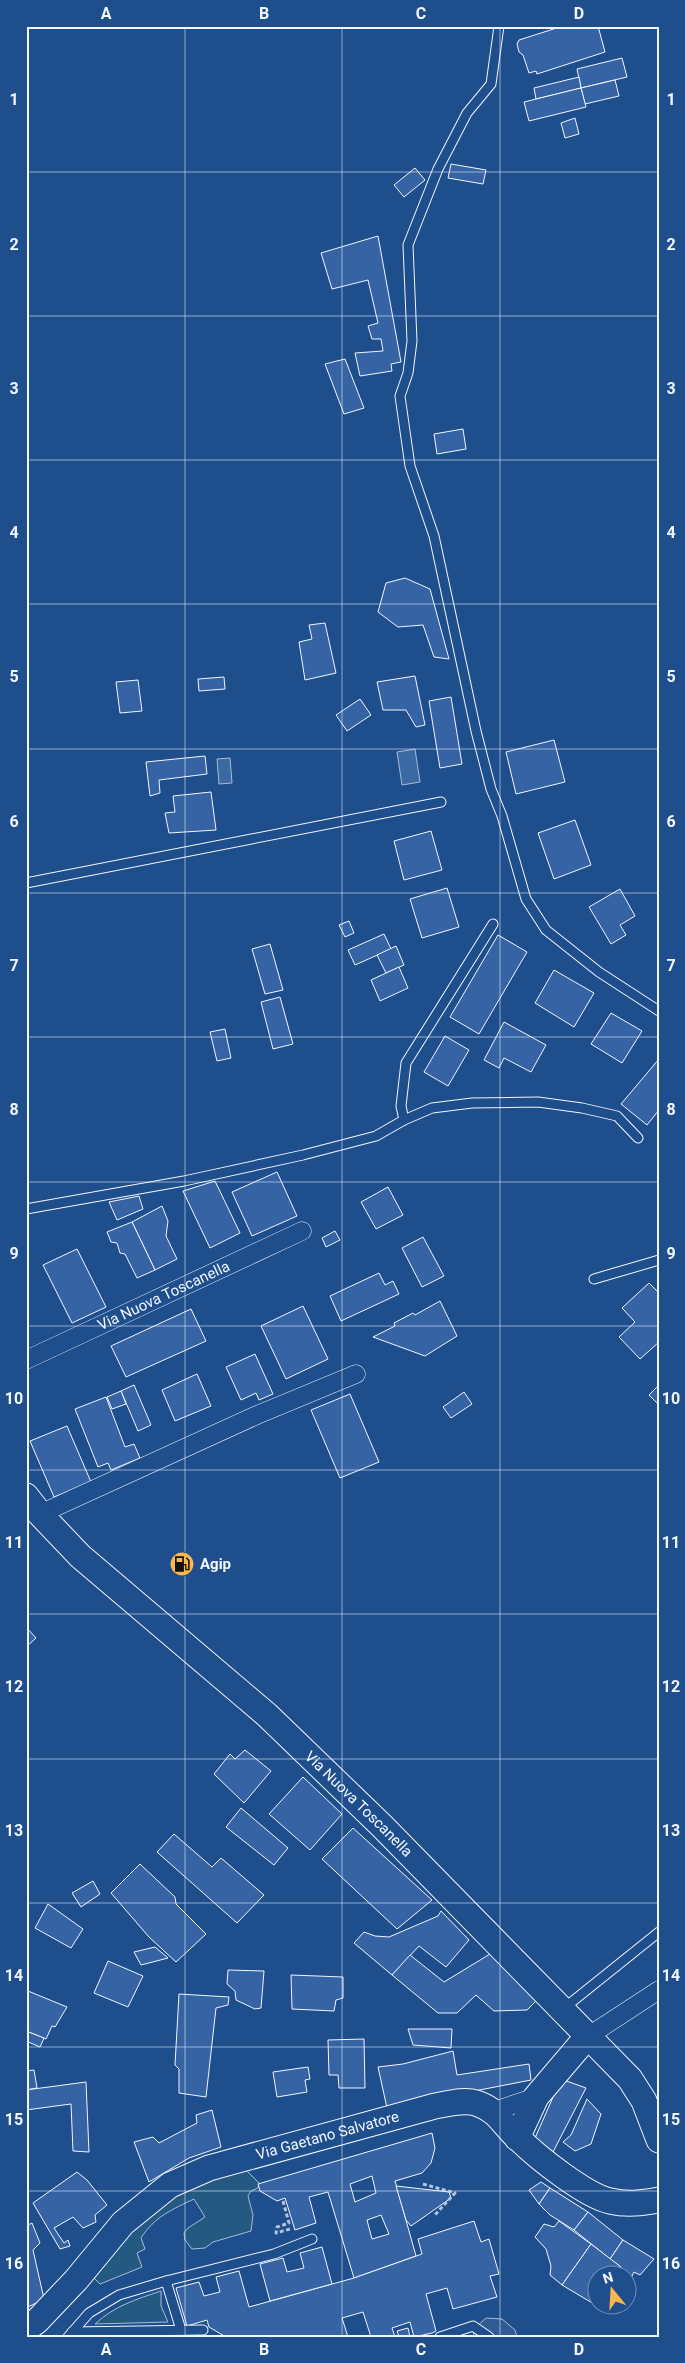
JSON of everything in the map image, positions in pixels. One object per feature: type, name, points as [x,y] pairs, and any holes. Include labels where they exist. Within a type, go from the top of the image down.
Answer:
[{"type":"main road","name":"Via Nuova Toscanella","points":[[33,1505],[80,1556],[274,1721],[382,1826],[630,2079],[644,2101],[659,2140]]},
{"type":"main road","points":[[517,2138],[536,2097],[587,2036]]},
{"type":"main road","name":"Via Gaetano Salvatore","points":[[26,2329],[37,2321],[76,2280],[123,2222],[170,2185],[209,2168],[435,2106],[475,2102],[494,2111],[517,2138],[543,2161],[608,2201],[632,2204],[659,2200]]},
{"type":"street","name":"Via Nuova Toscanella","points":[[26,1360],[302,1231]]},
{"type":"street","points":[[33,1505],[356,1374]]},
{"type":"street","points":[[587,2036],[659,1990]]},
{"type":"street","points":[[494,2111],[536,2097]]},
{"type":"lane","points":[[499,26],[491,84],[467,113],[438,169],[408,245],[412,341],[408,373],[400,396],[410,466],[434,536],[490,789],[502,816],[526,899],[546,930],[599,972],[659,1011]]},
{"type":"lane","points":[[26,883],[441,802]]},
{"type":"lane","points":[[404,1120],[400,1106],[406,1063],[493,924]]},
{"type":"lane","points":[[26,1209],[165,1184],[303,1155],[376,1136],[404,1120],[432,1108],[472,1103],[538,1102],[582,1108],[617,1116],[638,1138]]},
{"type":"lane","points":[[594,1280],[659,1260]]},
{"type":"lane","points":[[561,2010],[659,1932]]},
{"type":"lane","points":[[70,2335],[89,2313],[119,2295],[166,2280],[274,2254],[312,2239]]},
{"type":"lane","points":[[166,2280],[181,2330]]},
{"type":"lane","points":[[440,2337],[473,2326],[489,2337]]},
{"type":"lane","points":[[70,2335],[203,2330]]},
{"type":"path","points":[[423,2184],[455,2193],[434,2216]]},
{"type":"path","points":[[283,2201],[289,2223],[277,2227],[276,2233],[290,2229]]},
{"type":"shaded area","points":[[415,749],[420,782],[402,785],[397,752]]},
{"type":"shaded area","points":[[230,758],[232,783],[219,784],[217,759]]},
{"type":"shaded area","points":[[243,2167],[259,2183],[258,2188],[251,2191],[248,2196],[253,2215],[251,2231],[213,2242],[205,2248],[192,2249],[185,2240],[184,2233],[188,2228],[205,2217],[194,2199],[165,2214],[146,2231],[141,2238],[145,2249],[137,2253],[142,2267],[100,2284],[93,2277],[130,2227],[193,2185]]},
{"type":"shaded area","points":[[161,2291],[161,2306],[168,2322],[95,2324],[118,2308]]},
{"type":"shaded area","points":[[486,2318],[502,2319],[515,2330],[517,2337],[474,2337],[473,2330]]},
{"type":"building","points":[[563,26],[598,26],[605,52],[537,74],[536,71],[529,73],[523,55],[519,52],[517,44],[519,40]]},
{"type":"building","points":[[622,58],[627,77],[581,88],[577,69]]},
{"type":"building","points":[[579,77],[581,88],[536,99],[534,88]]},
{"type":"building","points":[[615,80],[619,96],[585,104],[581,88]]},
{"type":"building","points":[[581,88],[586,107],[529,121],[524,102]]},
{"type":"building","points":[[575,118],[579,134],[565,138],[561,123]]},
{"type":"building","points":[[451,164],[486,170],[483,184],[448,178]]},
{"type":"building","points":[[415,168],[425,180],[404,197],[394,185]]},
{"type":"building","points":[[378,236],[401,362],[391,364],[392,371],[360,376],[355,353],[383,351],[381,339],[372,339],[368,326],[378,323],[368,280],[332,289],[321,253]]},
{"type":"building","points":[[345,359],[364,408],[344,414],[325,364]]},
{"type":"building","points":[[463,429],[466,449],[437,454],[434,434]]},
{"type":"building","points":[[405,578],[430,589],[449,659],[434,657],[423,625],[398,627],[378,612],[386,583]]},
{"type":"building","points":[[325,623],[336,673],[305,680],[299,642],[312,639],[309,625]]},
{"type":"building","points":[[415,676],[425,725],[416,727],[406,710],[383,710],[377,682]]},
{"type":"building","points":[[224,677],[225,689],[199,691],[198,679]]},
{"type":"building","points":[[138,680],[142,711],[120,713],[116,682]]},
{"type":"building","points":[[451,697],[462,764],[440,768],[429,701]]},
{"type":"building","points":[[360,699],[371,715],[347,731],[336,715]]},
{"type":"building","points":[[554,740],[565,782],[516,794],[506,752]]},
{"type":"building","points":[[205,756],[207,774],[159,780],[160,793],[150,796],[146,762]]},
{"type":"building","points":[[211,792],[216,830],[169,833],[165,813],[175,812],[173,796]]},
{"type":"building","points":[[575,820],[591,865],[554,879],[538,833]]},
{"type":"building","points":[[431,831],[442,870],[404,880],[394,841]]},
{"type":"building","points":[[447,888],[459,927],[422,938],[410,899]]},
{"type":"building","points":[[620,889],[635,916],[620,925],[626,935],[611,944],[589,907]]},
{"type":"building","points":[[349,921],[354,933],[345,937],[339,925]]},
{"type":"building","points":[[384,934],[391,949],[355,965],[348,950]]},
{"type":"building","points":[[498,935],[527,952],[479,1034],[450,1017]]},
{"type":"building","points":[[270,944],[283,990],[265,994],[252,949]]},
{"type":"building","points":[[396,946],[404,965],[386,973],[377,955]]},
{"type":"building","points":[[399,967],[408,988],[380,1001],[371,980]]},
{"type":"building","points":[[554,970],[594,993],[574,1027],[535,1003]]},
{"type":"building","points":[[280,997],[293,1044],[273,1049],[261,1002]]},
{"type":"building","points":[[611,1013],[642,1031],[622,1063],[591,1044]]},
{"type":"building","points":[[504,1022],[546,1045],[531,1072],[504,1058],[499,1068],[484,1060]]},
{"type":"building","points":[[225,1029],[231,1058],[217,1061],[210,1032]]},
{"type":"building","points":[[445,1036],[469,1050],[448,1086],[424,1072]]},
{"type":"building","points":[[659,1059],[659,1110],[647,1125],[621,1104]]},
{"type":"building","points":[[277,1172],[297,1216],[252,1236],[232,1192]]},
{"type":"building","points":[[215,1181],[240,1233],[210,1248],[183,1191]]},
{"type":"building","points":[[388,1187],[403,1215],[376,1229],[361,1202]]},
{"type":"building","points":[[139,1196],[143,1209],[117,1220],[109,1202]]},
{"type":"building","points":[[162,1206],[168,1221],[166,1236],[177,1259],[155,1270],[132,1222]]},
{"type":"building","points":[[132,1222],[155,1270],[137,1278],[125,1254],[120,1253],[117,1243],[111,1242],[107,1232]]},
{"type":"building","points":[[335,1231],[340,1240],[326,1247],[322,1238]]},
{"type":"building","points":[[423,1237],[444,1276],[422,1287],[402,1248]]},
{"type":"building","points":[[77,1249],[106,1307],[72,1323],[43,1265]]},
{"type":"building","points":[[379,1273],[385,1285],[393,1281],[399,1294],[341,1321],[330,1296]]},
{"type":"building","points":[[649,1283],[659,1293],[659,1342],[640,1359],[619,1337],[635,1322],[622,1308]]},
{"type":"building","points":[[440,1301],[457,1336],[425,1356],[373,1337],[395,1326],[394,1323],[413,1313],[415,1315]]},
{"type":"building","points":[[303,1306],[328,1359],[286,1379],[261,1326]]},
{"type":"building","points":[[191,1309],[206,1341],[126,1377],[111,1346]]},
{"type":"building","points":[[255,1354],[273,1394],[259,1400],[256,1393],[241,1400],[226,1367]]},
{"type":"building","points":[[197,1374],[211,1406],[175,1421],[162,1390]]},
{"type":"building","points":[[134,1385],[151,1425],[138,1431],[121,1391]]},
{"type":"building","points":[[659,1385],[659,1405],[649,1395]]},
{"type":"building","points":[[121,1391],[126,1404],[112,1409],[107,1397]]},
{"type":"building","points":[[464,1392],[472,1404],[451,1418],[443,1407]]},
{"type":"building","points":[[350,1394],[379,1462],[340,1478],[311,1410]]},
{"type":"building","points":[[106,1397],[125,1447],[134,1444],[140,1458],[111,1470],[108,1463],[98,1467],[75,1409]]},
{"type":"building","points":[[67,1426],[91,1482],[54,1497],[30,1441]]},
{"type":"building","points":[[26,1627],[36,1638],[26,1647]]},
{"type":"building","points":[[245,1750],[271,1771],[244,1803],[214,1774],[230,1754],[235,1759]]},
{"type":"building","points":[[303,1777],[342,1814],[310,1850],[269,1814]]},
{"type":"building","points":[[241,1808],[288,1848],[274,1865],[226,1827]]},
{"type":"building","points":[[353,1828],[432,1900],[397,1929],[322,1859]]},
{"type":"building","points":[[174,1834],[212,1867],[221,1858],[264,1895],[237,1923],[157,1852]]},
{"type":"building","points":[[140,1864],[175,1897],[176,1904],[206,1934],[176,1962],[149,1937],[111,1893]]},
{"type":"building","points":[[93,1881],[100,1894],[81,1907],[72,1893]]},
{"type":"building","points":[[48,1904],[83,1929],[71,1948],[35,1928]]},
{"type":"building","points":[[441,1911],[469,1940],[446,1967],[419,1946],[392,1975],[354,1943],[364,1932],[375,1936],[389,1937],[438,1916]]},
{"type":"building","points":[[155,1947],[168,1958],[141,1965],[134,1952]]},
{"type":"building","points":[[490,1954],[537,2000],[527,2010],[494,2011],[476,1995],[457,2013],[438,2013],[392,1975],[410,1955],[444,1982]]},
{"type":"building","points":[[108,1961],[143,1976],[128,2007],[94,1993]]},
{"type":"building","points":[[228,1970],[264,1971],[261,2008],[255,2009],[236,2000],[235,1991],[227,1984]]},
{"type":"building","points":[[291,1975],[343,1977],[343,1998],[336,2000],[334,2011],[292,2009]]},
{"type":"building","points":[[28,1991],[67,2007],[55,2027],[52,2026],[46,2039],[26,2031],[26,1996]]},
{"type":"building","points":[[179,1994],[229,1997],[228,2005],[216,2008],[206,2097],[179,2093],[179,2069],[175,2065]]},
{"type":"building","points":[[408,2029],[452,2029],[451,2048],[413,2045]]},
{"type":"building","points":[[26,2031],[44,2038],[40,2047],[26,2041]]},
{"type":"building","points":[[364,2039],[365,2088],[339,2088],[338,2075],[329,2075],[328,2040]]},
{"type":"building","points":[[453,2051],[457,2075],[529,2064],[531,2080],[387,2108],[378,2067],[403,2064]]},
{"type":"building","points":[[308,2067],[310,2079],[305,2080],[307,2092],[277,2097],[273,2072]]},
{"type":"building","points":[[34,2070],[37,2088],[26,2090],[26,2071]]},
{"type":"building","points":[[561,2079],[586,2088],[553,2152],[535,2138]]},
{"type":"building","points":[[86,2082],[89,2152],[73,2151],[71,2104],[26,2110],[26,2090]]},
{"type":"building","points":[[587,2099],[601,2114],[591,2144],[575,2151],[563,2142],[571,2135]]},
{"type":"building","points":[[212,2110],[221,2147],[189,2158],[149,2182],[134,2142],[153,2137],[159,2143],[197,2123],[196,2115]]},
{"type":"building","points":[[432,2133],[435,2148],[431,2163],[422,2173],[395,2181],[416,2256],[354,2278],[328,2192],[309,2197],[316,2223],[295,2230],[285,2198],[277,2201],[260,2191],[258,2184]],"holes":[[[372,2176],[376,2193],[355,2202],[350,2184]],[[381,2215],[389,2234],[372,2239],[367,2220]]]},
{"type":"building","points":[[77,2172],[87,2180],[107,2205],[95,2215],[96,2222],[83,2228],[73,2217],[54,2228],[64,2243],[68,2240],[70,2246],[60,2249],[33,2203]]},
{"type":"building","points":[[541,2182],[550,2188],[539,2204],[529,2190]]},
{"type":"building","points":[[396,2186],[449,2192],[451,2198],[411,2226],[406,2220]]},
{"type":"building","points":[[550,2188],[588,2212],[574,2230],[550,2215],[539,2204]]},
{"type":"building","points":[[588,2212],[623,2240],[610,2259],[574,2230]]},
{"type":"building","points":[[474,2221],[481,2242],[489,2239],[499,2274],[490,2276],[497,2297],[453,2309],[447,2288],[426,2294],[436,2331],[432,2333],[414,2337],[410,2322],[392,2328],[395,2337],[371,2337],[363,2312],[342,2318],[348,2337],[226,2337],[209,2327],[207,2320],[187,2326],[176,2288],[199,2282],[204,2296],[220,2292],[216,2277],[239,2271],[249,2307],[354,2278],[422,2254],[418,2239]]},
{"type":"building","points":[[559,2221],[591,2244],[562,2285],[550,2275],[551,2266],[546,2249],[535,2237],[544,2224],[554,2227]]},
{"type":"building","points":[[32,2223],[40,2243],[33,2250],[44,2299],[26,2308],[26,2226]]},
{"type":"building","points":[[623,2240],[654,2259],[640,2275],[638,2274],[638,2266],[620,2266],[610,2259]]},
{"type":"building","points":[[591,2244],[620,2266],[588,2266],[588,2300],[562,2285]]},
{"type":"building","points":[[322,2247],[332,2284],[270,2301],[260,2264],[283,2258],[287,2272],[304,2268],[300,2253]]},
{"type":"building","points":[[408,2328],[410,2337],[399,2337],[397,2331]]},
{"type":"place","name":"Agip","points":[[182,1564]]}]
